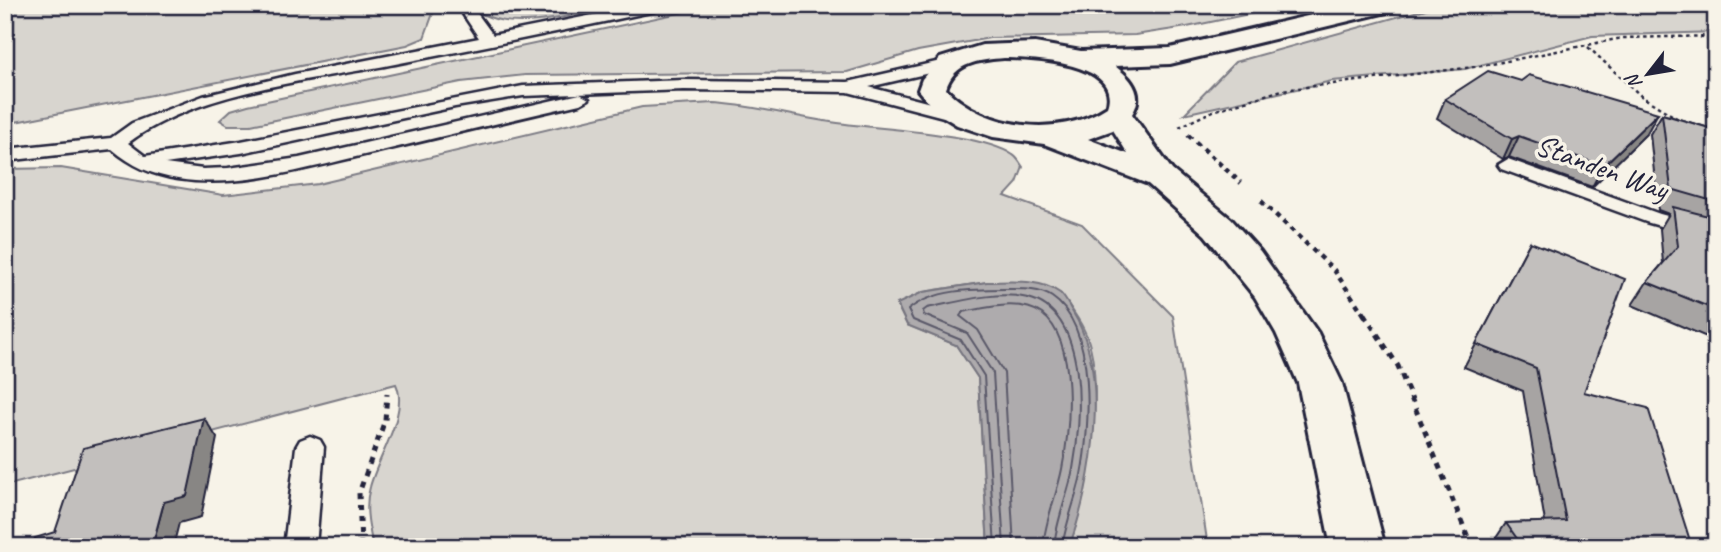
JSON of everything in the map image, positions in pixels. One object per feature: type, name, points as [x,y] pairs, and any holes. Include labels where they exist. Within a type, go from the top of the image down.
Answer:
[{"type":"street","points":[[1077,59],[1170,56],[1387,5]]},
{"type":"street","points":[[1160,177],[1120,104],[1117,81],[1100,68],[1077,59],[1054,53],[1004,50],[961,58],[945,65],[934,77],[932,90],[941,103],[959,116],[1013,132],[1045,134],[1087,128],[1120,104],[1170,56]]},
{"type":"street","points":[[1045,134],[1160,177],[1218,227],[1273,293],[1297,333],[1320,383],[1358,547]]},
{"type":"lane","points":[[464,5],[489,41]]},
{"type":"lane","points":[[5,155],[116,143],[127,132],[148,121],[238,92],[665,5]]},
{"type":"lane","points":[[141,162],[241,148],[504,94],[684,85],[848,87],[945,65]]},
{"type":"lane","points":[[848,87],[959,116]]},
{"type":"lane","points":[[116,143],[141,162],[171,172],[272,168],[641,88]]},
{"type":"lane","name":"Standen Way","points":[[1508,165],[1653,218],[1716,236]]},
{"type":"lane","points":[[299,547],[310,447]]},
{"type":"path","points":[[1696,36],[1716,42]]},
{"type":"path","points":[[1178,127],[1209,112],[1277,89],[1322,82],[1460,70],[1639,37],[1716,36]]},
{"type":"path","points":[[1588,47],[1641,96],[1690,125]]},
{"type":"path","points":[[361,547],[356,524],[358,495],[386,422],[387,394]]},
{"type":"shaded area","points":[[5,5],[436,5],[424,38],[407,45],[5,124]]},
{"type":"shaded area","points":[[471,5],[618,5],[542,21],[521,22],[484,15]]},
{"type":"shaded area","points":[[717,5],[1292,5],[1135,35],[990,38],[918,51],[847,72],[525,75],[461,82],[251,125],[228,125],[220,120],[231,110],[248,105]]},
{"type":"shaded area","points":[[1440,5],[1716,5],[1716,32],[1592,36],[1465,69],[1332,81],[1184,114],[1235,62]]},
{"type":"shaded area","points":[[714,103],[843,124],[950,136],[997,147],[1016,157],[1023,167],[1017,183],[1005,196],[1082,224],[1173,316],[1208,547],[1069,547],[1082,499],[1092,438],[1095,407],[1091,351],[1082,325],[1061,294],[987,282],[923,292],[897,305],[907,325],[956,345],[978,378],[988,547],[373,547],[368,517],[368,494],[396,421],[399,395],[396,384],[5,486],[5,169],[61,168],[223,195],[318,184],[642,107]]},
{"type":"water","points":[[987,282],[1025,282],[1052,288],[1065,299],[1084,336],[1095,395],[1094,428],[1085,492],[1069,547],[988,547],[978,378],[956,345],[907,325],[897,304],[923,292]]},
{"type":"building","points":[[1488,71],[1521,81],[1529,75],[1658,113],[1603,166],[1519,136],[1512,139],[1445,99]]},
{"type":"building","points":[[1662,114],[1716,130],[1716,202],[1671,189]]},
{"type":"building","points":[[1673,207],[1716,218],[1716,310],[1647,282],[1678,246]]},
{"type":"building","points":[[1530,242],[1625,279],[1584,392],[1648,408],[1692,547],[1523,547],[1506,523],[1566,521],[1536,368],[1476,344]]},
{"type":"building","points":[[204,418],[187,496],[164,502],[152,547],[32,547],[35,538],[55,532],[83,448]]}]
